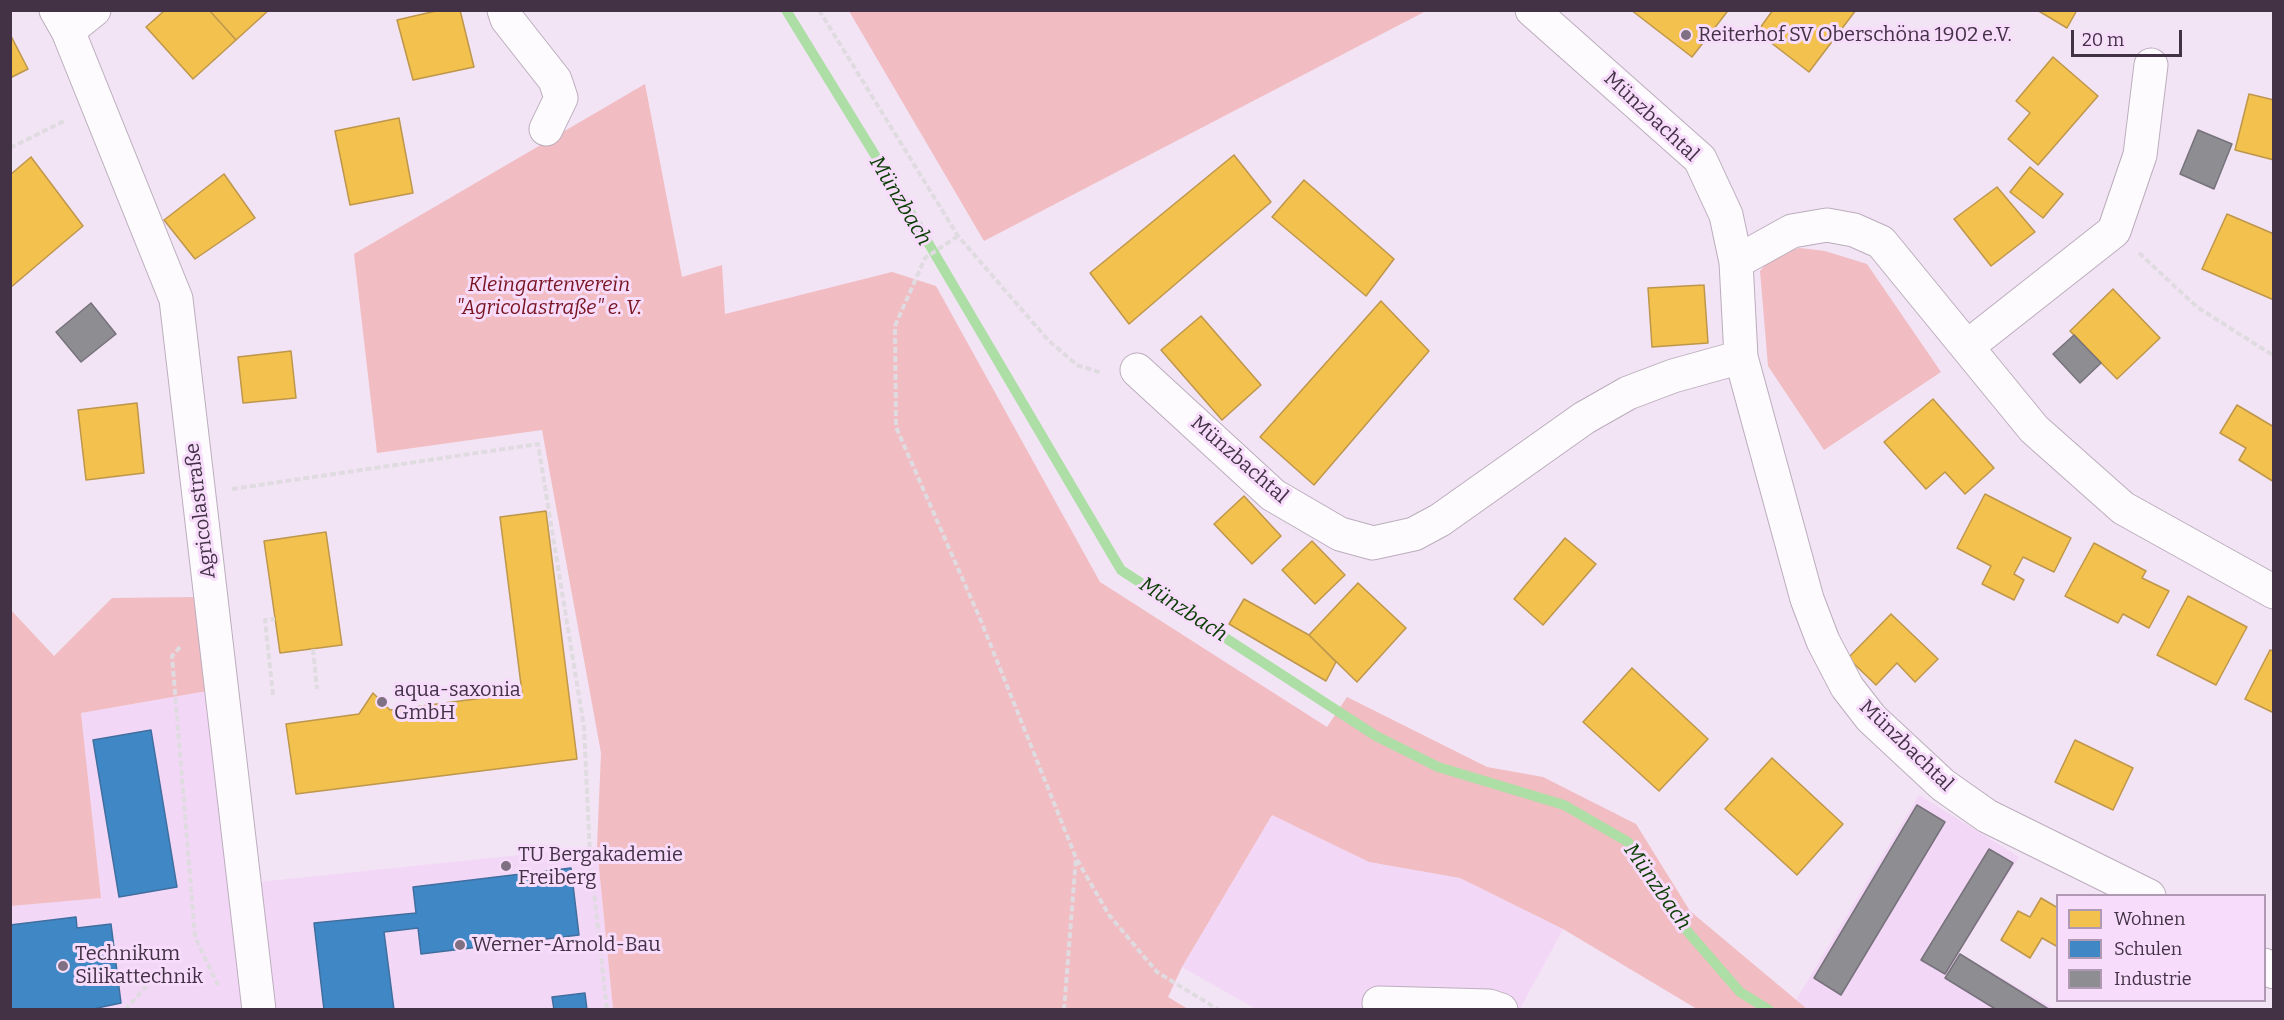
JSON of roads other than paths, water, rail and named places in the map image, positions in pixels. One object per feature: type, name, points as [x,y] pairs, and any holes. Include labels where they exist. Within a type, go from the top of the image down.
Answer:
[{"type":"street","name":"Agricolastraße","points":[[94,10],[62,21],[98,104],[176,299],[260,1010]]},
{"type":"street","points":[[504,10],[507,18],[555,80],[561,98],[546,129]]},
{"type":"street","name":"Münzbachtal","points":[[1532,10],[1700,159],[1726,215],[1736,262],[1741,357],[1807,599],[1823,640],[1847,687],[1871,718],[1943,785],[1987,816],[2145,894]]},
{"type":"street","points":[[1968,346],[2114,231],[2140,155],[2151,64]]},
{"type":"street","points":[[1736,262],[1792,231],[1827,225],[1854,230],[1881,242],[2034,429],[2123,507],[2274,592]]},
{"type":"street","name":"Münzbachtal","points":[[1137,370],[1274,495],[1340,534],[1373,543],[1414,534],[1440,520],[1584,418],[1628,393],[1673,376],[1741,357]]},
{"type":"street","points":[[1379,1003],[1490,1006],[1501,1010]]},
{"type":"waterway","name":"Münzbach","points":[[786,10],[913,217],[1121,570],[1376,736],[1438,767],[1564,805],[1628,842],[1675,917],[1740,992],[1769,1010]]},
{"type":"place","name":"Reiterhof SV Oberschöna 1902 e.V.","points":[[1686,35]]},
{"type":"place","name":"aqua-saxonia GmbH","points":[[382,702]]},
{"type":"place","name":"TU Bergakademie Freiberg","points":[[506,866]]},
{"type":"place","name":"Werner-Arnold-Bau","points":[[460,945]]},
{"type":"place","name":"Technikum Silikattechnik","points":[[63,966]]},
{"type":"park label","name":"Kleingartenverein \"Agricolastraße\" e. V.","points":[[549,296]]}]
